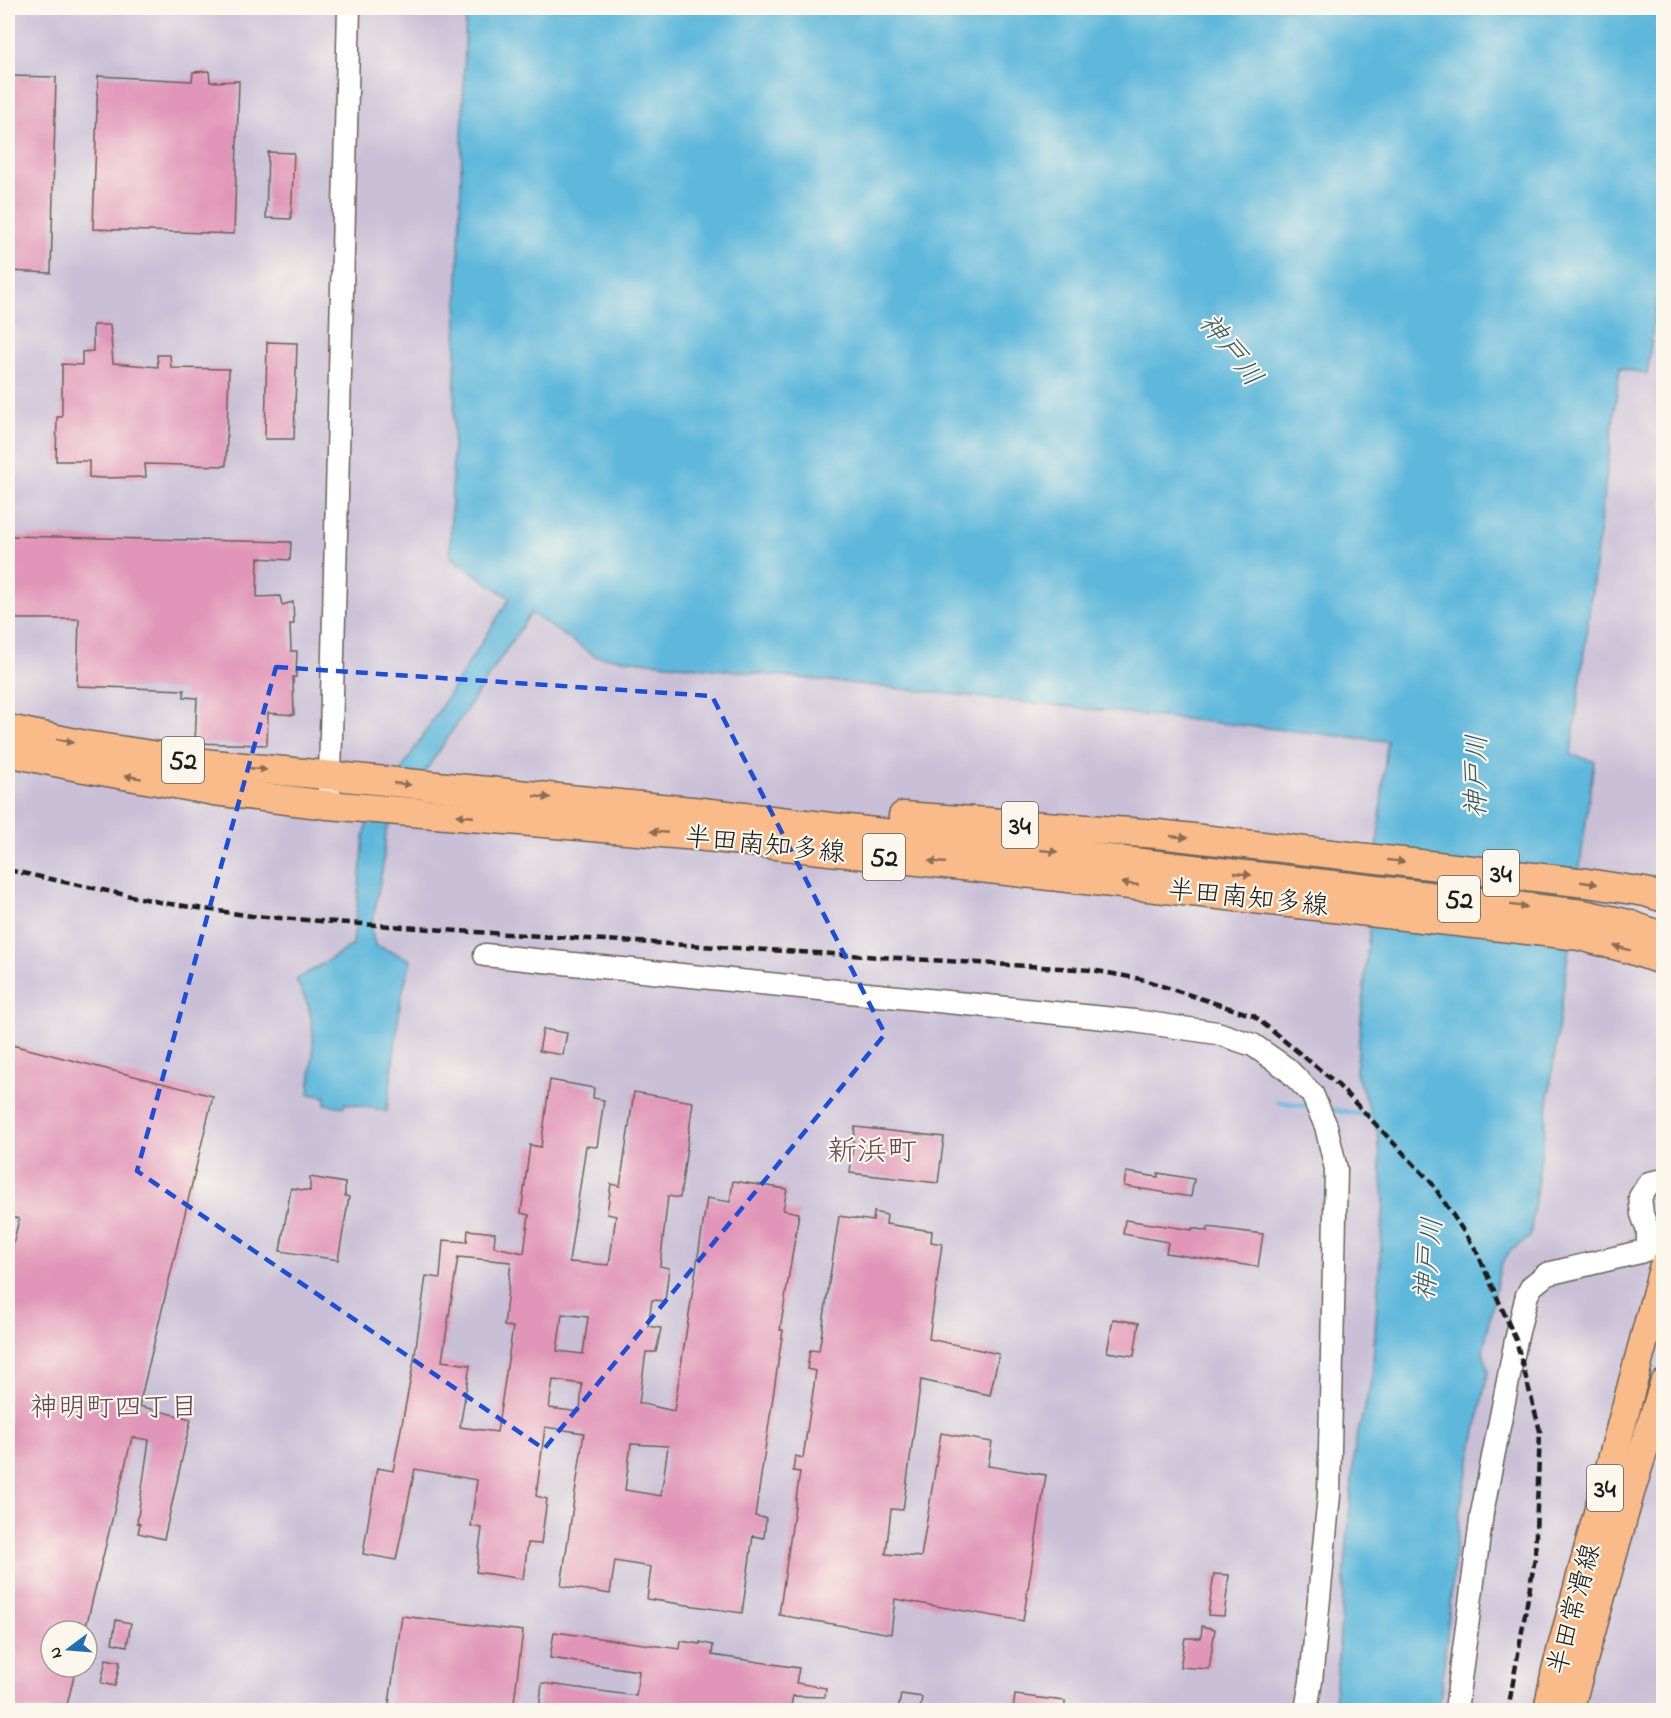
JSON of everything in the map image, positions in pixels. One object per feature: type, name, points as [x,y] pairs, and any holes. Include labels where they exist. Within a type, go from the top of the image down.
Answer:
[{"type":"main road","name":"半田南知多線","points":[[8,729],[85,745],[213,765],[330,776],[359,793],[437,801],[697,836],[1335,896]]},
{"type":"main road","name":"半田南知多線","points":[[8,752],[214,792],[328,805],[359,793]]},
{"type":"main road","name":"半田南知多線","points":[[437,801],[702,812],[1335,896],[1581,925],[1628,924],[1664,938]]},
{"type":"main road","name":"34","points":[[702,812],[799,808],[1158,834],[1587,883],[1645,892],[1664,898]]},
{"type":"main road","name":"半田南知多線","points":[[1581,925],[1629,949],[1664,961]]},
{"type":"main road","name":"半田常滑線","points":[[1548,1710],[1556,1670],[1664,1265]]},
{"type":"main road","name":"半田常滑線","points":[[1563,1710],[1570,1674],[1637,1412],[1664,1321]]},
{"type":"main road","name":"34","points":[[1569,1710],[1630,1493],[1664,1384]]},
{"type":"street","points":[[328,805],[349,8]]},
{"type":"street","points":[[485,955],[1146,1023],[1217,1033],[1253,1045],[1286,1068],[1312,1094],[1326,1126],[1336,1169],[1329,1495],[1311,1681],[1306,1710]]},
{"type":"street","points":[[1456,1710],[1482,1513],[1527,1295],[1532,1286],[1547,1274],[1648,1249],[1648,1231],[1642,1214],[1640,1197],[1649,1182],[1664,1180]]},
{"type":"highlighted area","points":[[276,667],[712,696],[885,1034],[544,1449],[137,1171]]},
{"type":"shaded area","points":[[8,8],[466,8],[450,557],[595,656],[1387,741],[1356,1073],[1378,1133],[1384,1202],[1372,1379],[1355,1444],[1332,1710],[8,1710]]},
{"type":"shaded area","points":[[1663,247],[1663,1710],[1439,1710],[1460,1508],[1488,1372],[1483,1351],[1500,1267],[1510,1251],[1530,1237],[1594,762],[1571,755],[1620,367],[1647,373]]},
{"type":"water","name":"神戸川","points":[[466,8],[1663,8],[1663,250],[1647,374],[1620,368],[1571,755],[1594,761],[1530,1237],[1510,1251],[1500,1267],[1483,1351],[1488,1372],[1460,1508],[1439,1710],[1332,1710],[1355,1444],[1372,1378],[1384,1202],[1378,1133],[1356,1073],[1387,741],[595,656],[531,613],[386,830],[383,865],[371,930],[375,945],[411,960],[401,997],[387,1111],[345,1103],[344,1107],[325,1104],[326,1097],[309,1094],[313,1050],[311,1016],[296,980],[353,945],[367,824],[510,598],[450,557]]},
{"type":"building","points":[[209,71],[210,82],[239,81],[234,234],[93,229],[98,76],[192,81],[193,72]]},
{"type":"building","points":[[8,76],[56,77],[51,273],[8,271]]},
{"type":"building","points":[[268,152],[294,153],[291,219],[266,218]]},
{"type":"building","points":[[93,325],[110,325],[113,363],[158,367],[157,355],[170,355],[171,368],[229,369],[226,466],[145,464],[146,477],[102,478],[89,477],[89,461],[56,461],[57,417],[62,417],[62,364],[82,365],[82,352],[93,351]]},
{"type":"building","points":[[267,342],[297,343],[294,439],[265,439]]},
{"type":"building","points":[[8,536],[291,542],[290,560],[258,558],[257,597],[280,596],[282,605],[293,602],[294,624],[290,624],[291,651],[297,651],[296,677],[293,677],[294,715],[268,713],[267,745],[195,743],[197,698],[184,697],[184,690],[77,686],[79,619],[8,619]]},
{"type":"building","points":[[543,1029],[567,1033],[563,1055],[539,1051]]},
{"type":"building","points":[[8,1044],[213,1096],[139,1406],[191,1419],[164,1539],[138,1533],[140,1524],[137,1523],[149,1440],[132,1437],[88,1619],[39,1619],[39,1679],[73,1679],[66,1710],[8,1710],[8,1266],[19,1219],[8,1216]]},
{"type":"building","points":[[550,1080],[594,1088],[593,1098],[604,1100],[597,1147],[586,1146],[569,1262],[609,1265],[616,1216],[607,1214],[611,1184],[620,1186],[634,1092],[693,1102],[680,1198],[668,1196],[660,1266],[669,1268],[665,1301],[652,1300],[648,1326],[661,1328],[656,1352],[646,1352],[639,1403],[674,1411],[707,1198],[730,1202],[733,1181],[787,1189],[783,1210],[799,1213],[780,1330],[783,1330],[755,1516],[766,1518],[764,1538],[753,1536],[742,1613],[647,1599],[651,1567],[615,1561],[610,1594],[561,1586],[584,1433],[545,1427],[536,1496],[547,1499],[541,1544],[528,1543],[523,1579],[476,1572],[482,1528],[471,1526],[477,1480],[415,1469],[396,1560],[363,1554],[377,1468],[393,1471],[414,1361],[426,1276],[440,1278],[443,1240],[467,1242],[468,1230],[495,1233],[494,1247],[524,1253],[529,1215],[521,1213],[530,1145],[541,1147]],"holes":[[[458,1257],[511,1262],[504,1326],[513,1327],[497,1432],[460,1427],[470,1365],[442,1361]],[[562,1314],[588,1317],[583,1354],[557,1351]],[[553,1380],[582,1384],[580,1412],[549,1408]],[[631,1444],[668,1446],[661,1496],[625,1490]]]},
{"type":"building","points":[[855,1127],[944,1137],[938,1183],[850,1173]]},
{"type":"building","points":[[1126,1172],[1158,1177],[1158,1173],[1194,1179],[1191,1197],[1124,1186]]},
{"type":"building","points":[[310,1177],[345,1183],[345,1196],[349,1197],[338,1260],[280,1251],[291,1188],[310,1191]]},
{"type":"building","points":[[874,1212],[887,1215],[886,1224],[932,1231],[931,1242],[942,1244],[929,1339],[999,1354],[990,1395],[921,1380],[903,1510],[891,1509],[886,1554],[921,1557],[941,1433],[992,1442],[988,1466],[1046,1475],[1023,1621],[895,1599],[891,1634],[779,1615],[800,1472],[793,1471],[795,1456],[803,1458],[816,1371],[807,1369],[810,1350],[819,1351],[839,1216],[873,1221]]},
{"type":"building","points":[[1125,1220],[1192,1230],[1192,1228],[1208,1231],[1208,1227],[1263,1234],[1258,1267],[1166,1253],[1168,1242],[1123,1234]]},
{"type":"building","points":[[1113,1319],[1139,1323],[1134,1356],[1107,1352]]},
{"type":"building","points":[[1214,1574],[1229,1575],[1224,1616],[1208,1615]]},
{"type":"building","points":[[402,1616],[523,1631],[513,1710],[388,1710]]},
{"type":"building","points":[[116,1620],[131,1623],[127,1646],[112,1643]]},
{"type":"building","points":[[1202,1626],[1215,1629],[1209,1669],[1180,1667],[1185,1638],[1201,1638]]},
{"type":"building","points":[[554,1632],[680,1649],[681,1641],[713,1645],[712,1655],[799,1668],[796,1683],[826,1688],[825,1697],[793,1696],[790,1710],[539,1710],[542,1683],[636,1696],[639,1671],[550,1658]]},
{"type":"building","points":[[106,1659],[120,1662],[115,1686],[101,1683]]},
{"type":"building","points":[[901,1694],[922,1697],[920,1710],[898,1710]]},
{"type":"building","points":[[1015,1695],[1065,1701],[1065,1710],[1013,1710]]},
{"type":"waterway","points":[[1279,1102],[1310,1107]]},
{"type":"waterway","points":[[1325,1109],[1378,1116]]},
{"type":"railway","points":[[8,870],[164,903],[252,916],[1092,970],[1141,979],[1254,1016],[1336,1083],[1431,1182],[1476,1250],[1516,1340],[1540,1431],[1535,1558],[1508,1710]]},
{"type":"district","name":"新浜町","points":[[872,1150]]},
{"type":"district","name":"神明町四丁目","points":[[114,1406]]}]
